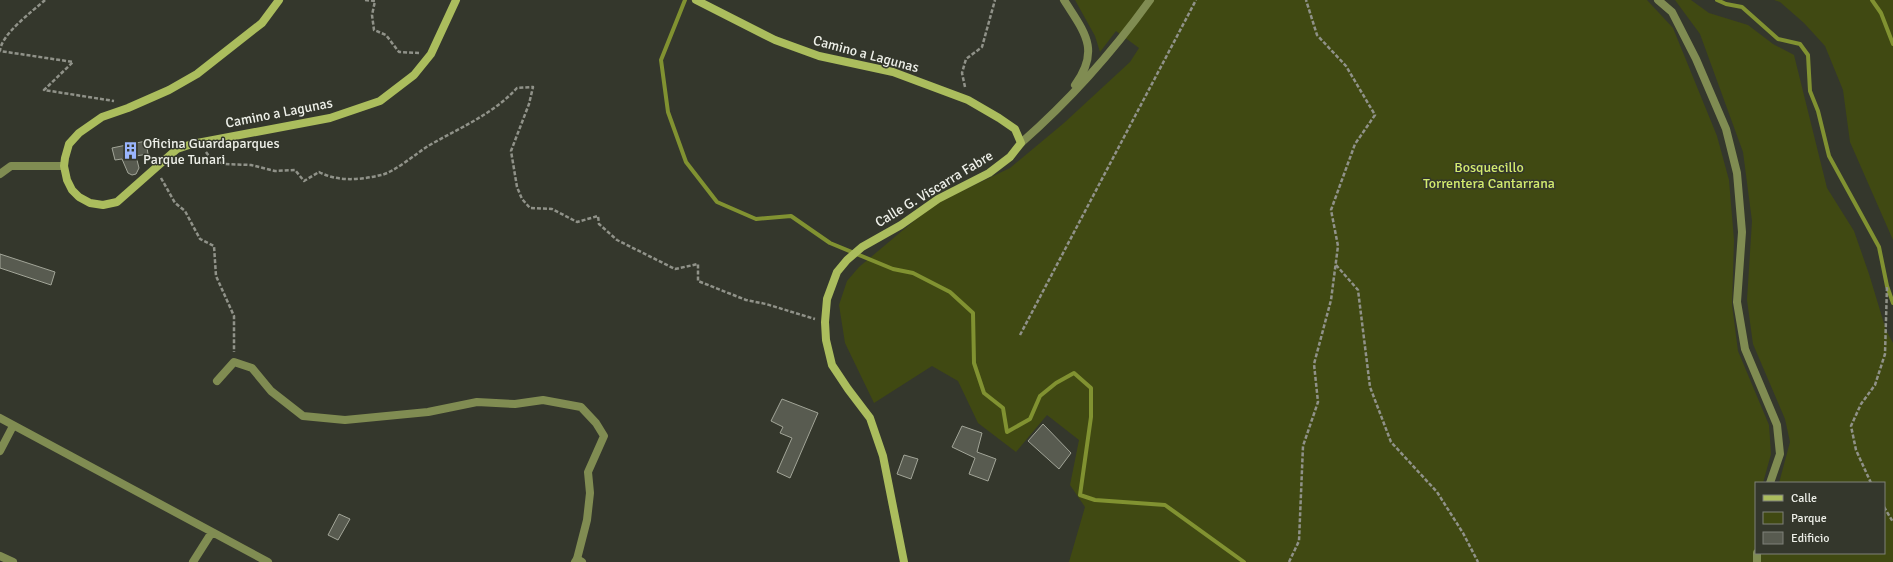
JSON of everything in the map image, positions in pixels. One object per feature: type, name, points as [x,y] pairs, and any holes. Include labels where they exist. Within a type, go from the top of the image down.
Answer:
[{"type":"street","name":"Camino a Lagunas","points":[[279,0],[262,23],[197,74],[148,99],[102,117],[79,132],[69,144],[64,166],[67,180],[72,190],[79,197],[90,203],[103,205],[117,202],[177,149],[199,142],[330,118],[380,101],[414,75],[431,54],[456,0]]},
{"type":"street","name":"Camino a Lagunas","points":[[696,0],[775,40],[819,56],[893,72],[968,100],[999,118],[1015,130],[1021,143]]},
{"type":"street","points":[[1055,114],[1079,79],[1089,54],[1087,38],[1064,0]]},
{"type":"street","points":[[1021,143],[1055,114],[1122,40],[1150,0]]},
{"type":"street","points":[[1658,0],[1672,12],[1696,59],[1726,129],[1737,173],[1742,232],[1737,302],[1745,349],[1778,425],[1780,454],[1770,482]]},
{"type":"street","name":"Calle G. Viscarra Fabre","points":[[904,562],[883,456],[870,418],[832,365],[826,340],[825,322],[828,298],[837,272],[847,260],[862,247],[901,225],[938,199],[989,174],[1010,157],[1021,143]]},
{"type":"street","points":[[0,174],[11,166],[64,166]]},
{"type":"street","points":[[217,381],[234,362],[252,368],[271,391],[303,416],[345,420],[428,412],[477,402],[515,404],[543,400],[581,407],[596,423],[604,436],[588,472],[590,493],[587,520],[578,561]]},
{"type":"street","points":[[0,418],[268,562]]},
{"type":"street","points":[[0,451],[13,426]]},
{"type":"street","points":[[193,562],[212,532]]},
{"type":"street","points":[[0,556],[13,562]]},
{"type":"path","points":[[45,0],[12,30],[0,46],[0,51],[73,62],[44,90],[115,101],[109,105]]},
{"type":"path","points":[[365,0],[375,1],[372,15],[374,30],[386,35],[399,52],[431,54]]},
{"type":"path","points":[[968,100],[962,73],[966,59],[982,47],[995,0]]},
{"type":"path","points":[[1020,335],[1196,0]]},
{"type":"path","points":[[1289,562],[1299,541],[1303,446],[1318,402],[1314,364],[1331,300],[1336,266],[1338,246],[1331,210],[1355,144],[1374,115],[1346,66],[1317,34],[1306,0]]},
{"type":"path","points":[[199,142],[211,159],[224,164],[251,165],[275,171],[295,170],[304,181],[319,172],[330,178],[344,180],[383,175],[429,146],[486,114],[507,99],[517,88],[533,87],[529,104],[511,151],[517,187],[522,199],[530,208],[552,208],[577,222],[598,216],[599,224],[616,240],[675,269],[698,264],[698,281],[746,300],[766,304],[825,322]]},
{"type":"path","points":[[155,169],[169,190],[175,203],[185,212],[200,239],[214,246],[216,276],[234,316],[234,362]]},
{"type":"path","points":[[1336,266],[1358,290],[1370,386],[1391,442],[1437,492],[1463,533],[1478,562]]},
{"type":"path","points":[[1871,482],[1856,450],[1851,426],[1860,404],[1875,385],[1885,354],[1887,286]]},
{"type":"path","points":[[1885,509],[1893,522]]},
{"type":"green space","name":"Bosquecillo Torrentera Cantarrana","points":[[1075,0],[1647,0],[1673,28],[1717,136],[1729,180],[1734,240],[1732,305],[1738,351],[1769,425],[1771,454],[1763,482],[1755,482],[1755,554],[1885,554],[1885,482],[1779,482],[1790,442],[1785,419],[1753,344],[1747,300],[1752,221],[1743,152],[1700,34],[1675,0],[1691,0],[1709,13],[1748,25],[1773,44],[1794,55],[1827,188],[1854,231],[1886,330],[1893,343],[1893,562],[1069,562],[1085,507],[1070,485],[1079,440],[1047,415],[1016,452],[978,423],[958,381],[932,366],[874,403],[845,343],[839,305],[847,281],[859,267],[933,205],[1010,168],[1064,123],[1130,62],[1139,48],[1116,31],[1100,52],[1095,36]]},
{"type":"green space","points":[[1774,0],[1893,0],[1893,240],[1850,142],[1843,90],[1825,46],[1804,23],[1780,2]]},
{"type":"building","name":"Oficina Guardaparques Parque Tunari","points":[[146,141],[148,154],[136,156],[139,168],[136,174],[132,175],[128,173],[122,159],[115,160],[112,148]]},
{"type":"building","points":[[0,254],[55,272],[51,285],[0,268]]},
{"type":"building","points":[[782,399],[818,413],[790,478],[777,472],[792,438],[780,433],[783,427],[771,421]]},
{"type":"building","points":[[1043,424],[1071,453],[1059,469],[1028,441]]},
{"type":"building","points":[[962,426],[982,433],[977,452],[996,459],[988,481],[969,474],[975,458],[952,447]]},
{"type":"building","points":[[904,455],[918,459],[911,479],[897,474]]},
{"type":"building","points":[[339,514],[350,519],[338,540],[328,535]]},
{"type":"waterway","points":[[685,0],[661,60],[668,112],[686,162],[717,202],[756,219],[791,216],[830,243],[893,269],[913,273],[950,292],[973,313],[974,363],[984,393],[1003,408],[1007,432],[1030,419],[1040,396],[1056,383],[1074,373],[1091,388],[1091,417],[1080,495],[1095,500],[1165,505],[1244,562]]},
{"type":"waterway","points":[[1717,0],[1726,4],[1742,7],[1778,39],[1800,44],[1808,55],[1810,91],[1818,111],[1829,156],[1879,247],[1887,286],[1893,303]]},
{"type":"waterway","points":[[1872,0],[1881,13],[1893,44]]},
{"type":"place","name":"Oficina Guardaparques Parque Tunari","points":[[130,151]]}]
